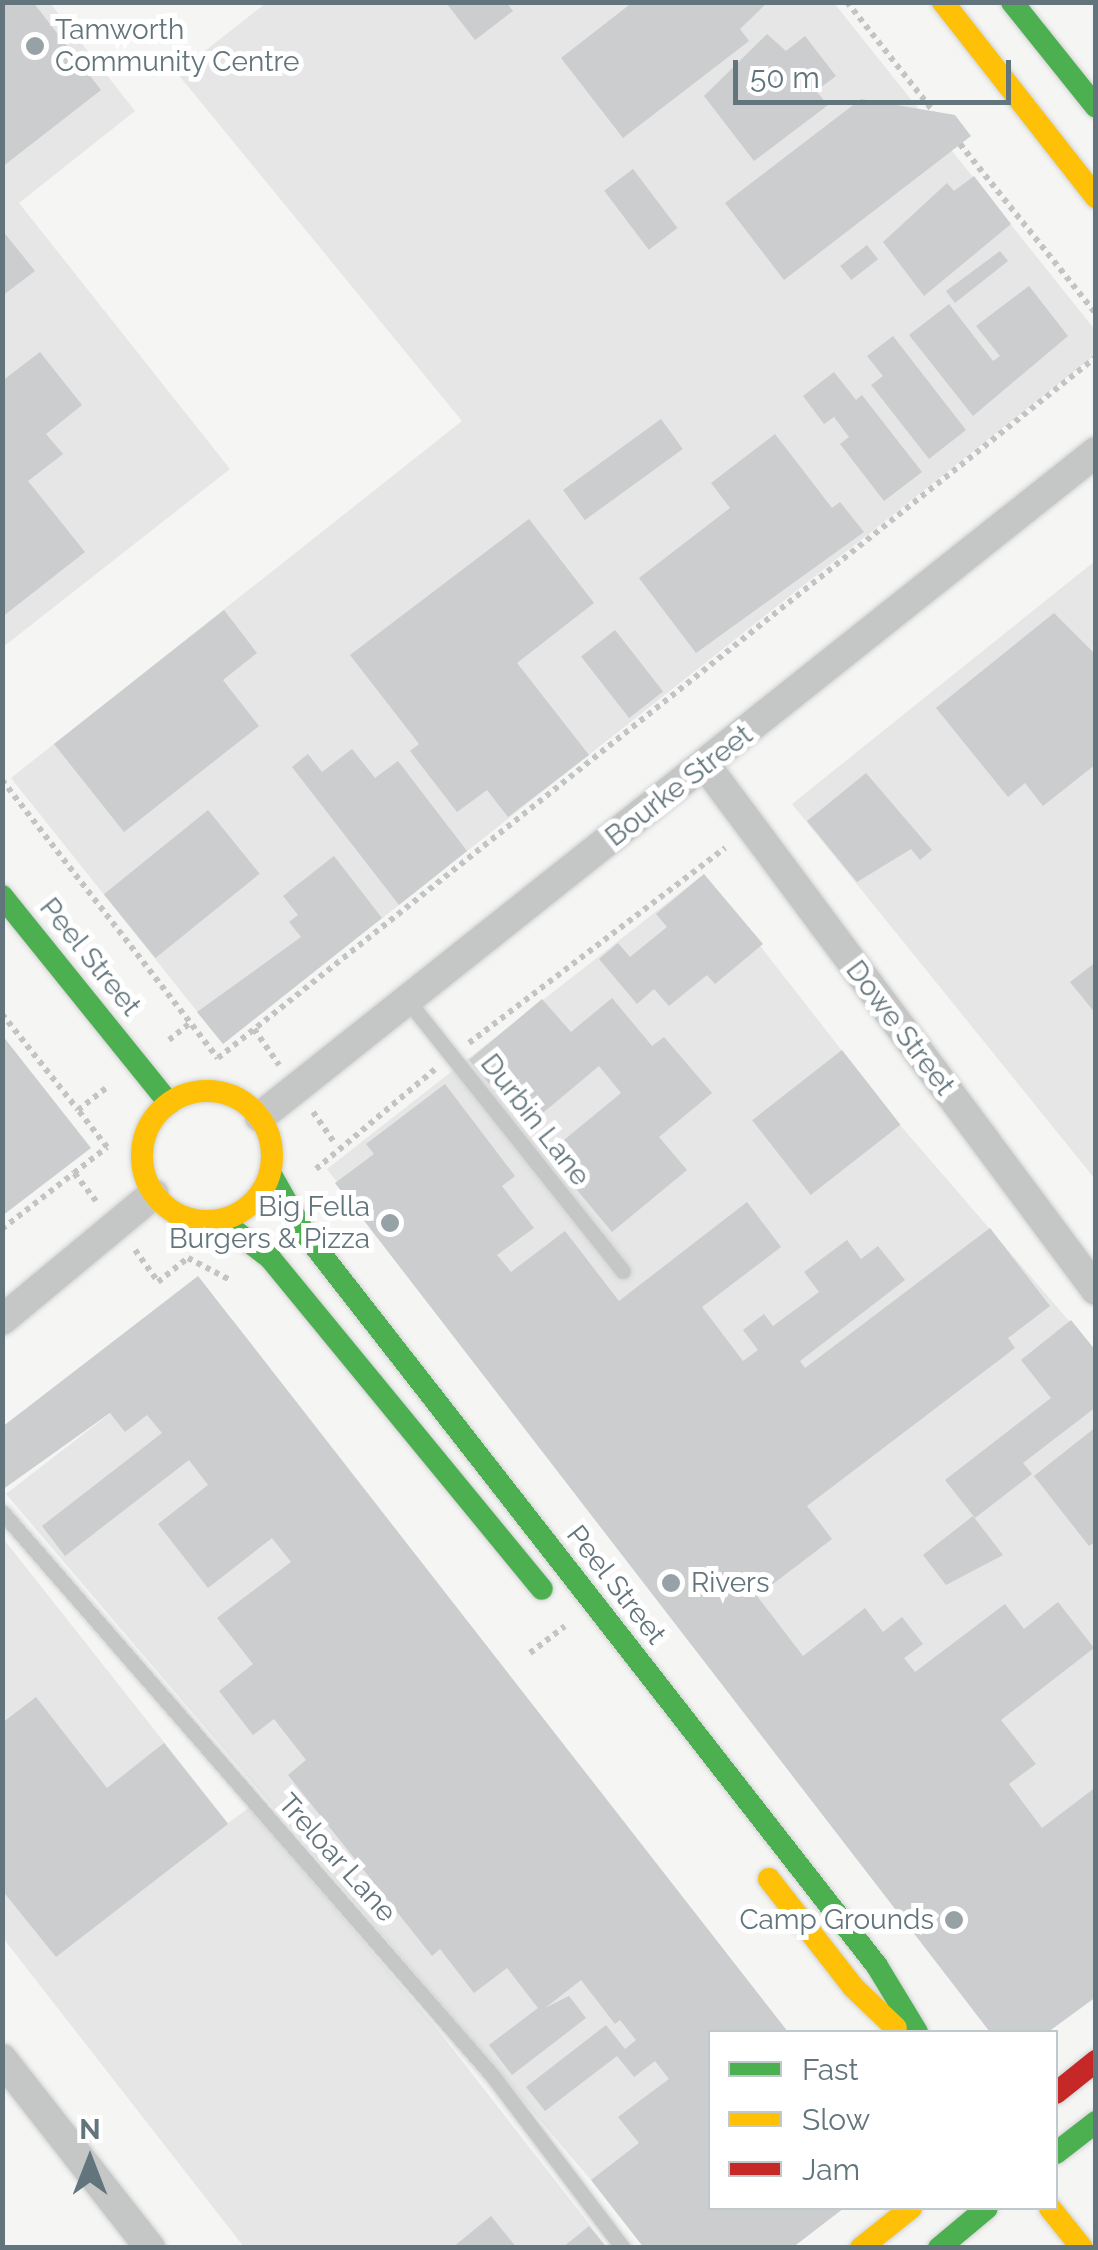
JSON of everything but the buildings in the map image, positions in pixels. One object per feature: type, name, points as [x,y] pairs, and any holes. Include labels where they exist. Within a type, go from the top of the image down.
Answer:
[{"type":"main road","points":[[943,2],[1096,197]]},
{"type":"main road","points":[[1012,2],[1096,107]]},
{"type":"main road","name":"Peel Street","points":[[2,896],[169,1102]]},
{"type":"main road","points":[[222,1221],[248,1207],[270,1173],[269,1136],[260,1117],[228,1094],[208,1091],[169,1102],[145,1135],[145,1176],[154,1194],[189,1218],[222,1221],[270,1258],[557,1607]]},
{"type":"main road","name":"Peel Street","points":[[270,1173],[303,1230],[877,1966],[917,2030]]},
{"type":"main road","points":[[758,1865],[853,1987],[900,2030]]},
{"type":"main road","points":[[1058,2090],[1096,2061]]},
{"type":"main road","points":[[1058,2151],[1096,2122]]},
{"type":"main road","points":[[862,2248],[909,2210]]},
{"type":"main road","points":[[939,2248],[985,2210]]},
{"type":"main road","points":[[1052,2210],[1082,2248]]},
{"type":"street","name":"Bourke Street","points":[[260,1117],[1096,452]]},
{"type":"street","name":"Dowe Street","points":[[706,766],[1096,1290]]},
{"type":"street","points":[[2,1320],[154,1194]]},
{"type":"street","points":[[2,2059],[150,2248]]},
{"type":"lane","name":"Durbin Lane","points":[[408,1001],[622,1271]]},
{"type":"lane","name":"Treloar Lane","points":[[2,1512],[492,2075],[623,2248]]},
{"type":"path","points":[[847,2],[934,112]]},
{"type":"path","points":[[960,144],[1096,314]]},
{"type":"path","points":[[2,780],[218,1058],[1096,357]]},
{"type":"path","points":[[317,1177],[316,1165],[336,1145],[715,856]]},
{"type":"path","points":[[2,1014],[107,1147],[2,1230]]},
{"type":"path","points":[[168,1041],[190,1022]]},
{"type":"path","points":[[254,1029],[274,1057]]},
{"type":"path","points":[[78,1110],[105,1088]]},
{"type":"path","points":[[317,1118],[336,1145]]},
{"type":"path","points":[[74,1173],[98,1204]]},
{"type":"path","points":[[140,1257],[158,1282],[188,1258],[238,1282]]},
{"type":"path","points":[[530,1654],[552,1636]]},
{"type":"shaded area","points":[[3,3],[50,3],[135,111],[19,203],[230,469],[3,647]]},
{"type":"shaded area","points":[[266,3],[834,3],[1095,330],[1095,355],[223,1044],[11,778],[462,421],[177,73]]},
{"type":"shaded area","points":[[1095,561],[1095,1179],[792,804]]},
{"type":"shaded area","points":[[704,874],[900,1125],[1095,1351],[1095,1997],[1051,2030],[988,2030],[327,1169]]},
{"type":"shaded area","points":[[232,1319],[786,2030],[708,2030],[708,2210],[841,2210],[792,2247],[591,2180],[6,1494]]},
{"type":"shaded area","points":[[2,1537],[228,1823],[250,1807],[434,2025],[607,2247],[244,2247],[3,1938]]},
{"type":"traffic: fast","points":[[1012,2],[1096,107]]},
{"type":"traffic: fast","points":[[2,896],[169,1103]]},
{"type":"traffic: fast","points":[[270,1173],[303,1231],[877,1966],[916,2030]]},
{"type":"traffic: fast","points":[[222,1221],[270,1258],[542,1589]]},
{"type":"traffic: fast","points":[[1058,2151],[1096,2122]]},
{"type":"traffic: fast","points":[[939,2248],[985,2210]]},
{"type":"traffic: slow","points":[[943,2],[1096,197]]},
{"type":"traffic: slow","points":[[207,1091],[232,1096],[253,1110],[267,1131],[272,1156],[267,1181],[253,1202],[232,1216],[207,1221],[182,1216],[161,1202],[147,1181],[142,1156],[147,1131],[161,1110],[182,1096],[207,1091]]},
{"type":"traffic: slow","points":[[769,1879],[853,1987],[896,2028]]},
{"type":"traffic: slow","points":[[861,2248],[908,2210]]},
{"type":"traffic: slow","points":[[1052,2210],[1082,2248]]},
{"type":"traffic: jam","points":[[1058,2091],[1096,2061]]},
{"type":"place","name":"Tamworth Community Centre","points":[[35,46]]},
{"type":"place","name":"Big Fella Burgers & Pizza","points":[[390,1223]]},
{"type":"place","name":"Rivers","points":[[671,1583]]},
{"type":"place","name":"Camp Grounds","points":[[954,1920]]}]
